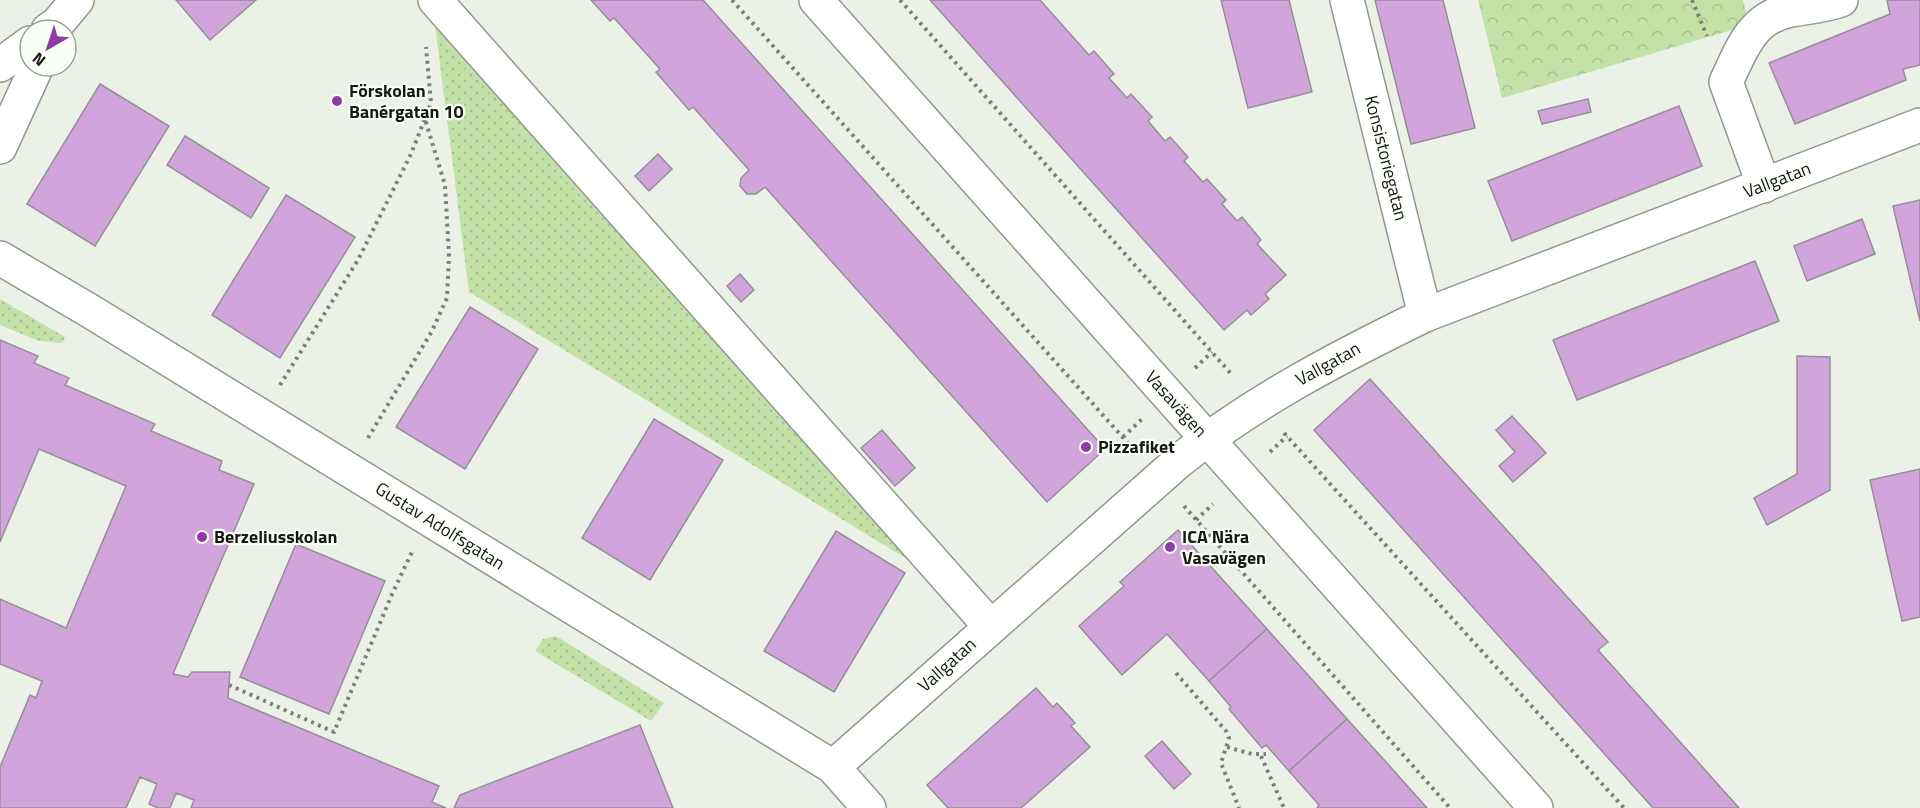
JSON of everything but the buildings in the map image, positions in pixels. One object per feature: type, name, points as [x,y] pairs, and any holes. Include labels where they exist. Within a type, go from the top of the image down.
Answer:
[{"type":"street","points":[[435,0],[990,626]]},
{"type":"street","name":"Vasavägen","points":[[816,0],[1536,808]]},
{"type":"street","name":"Konsistoriegatan","points":[[1347,0],[1425,315]]},
{"type":"street","points":[[1764,186],[1726,82],[1755,28],[1774,16],[1790,10],[1813,8],[1841,0]]},
{"type":"street","points":[[0,65],[18,52]]},
{"type":"street","points":[[0,147],[32,78]]},
{"type":"street","name":"Vallgatan","points":[[833,767],[1160,478],[1207,439],[1303,377],[1425,315],[1920,125]]},
{"type":"street","name":"Gustav Adolfsgatan","points":[[0,258],[833,767],[869,808]]},
{"type":"path","points":[[732,0],[1160,478],[1450,808]]},
{"type":"path","points":[[261,416],[358,260],[411,154],[431,103],[425,44]]},
{"type":"path","points":[[349,470],[432,331],[447,298],[449,256],[445,185],[425,118]]},
{"type":"path","points":[[229,685],[334,732],[393,592],[428,519]]},
{"type":"path","points":[[1176,673],[1226,730],[1229,738],[1221,763],[1239,808]]},
{"type":"path","points":[[1227,747],[1263,755],[1284,808]]},
{"type":"green space","points":[[1478,0],[1743,0],[1749,25],[1502,98]]},
{"type":"green space","points":[[435,25],[912,562],[469,292]]},
{"type":"green space","points":[[0,299],[65,337],[62,343],[39,341],[0,325]]},
{"type":"green space","points":[[556,636],[664,703],[651,721],[535,651],[543,639]]},
{"type":"place","name":"Förskolan Banérgatan 10","points":[[337,101]]},
{"type":"place","name":"Pizzafiket","points":[[1086,447]]},
{"type":"place","name":"Berzeliusskolan","points":[[202,537]]},
{"type":"place","name":"ICA Nära Vasavägen","points":[[1170,547]]}]
